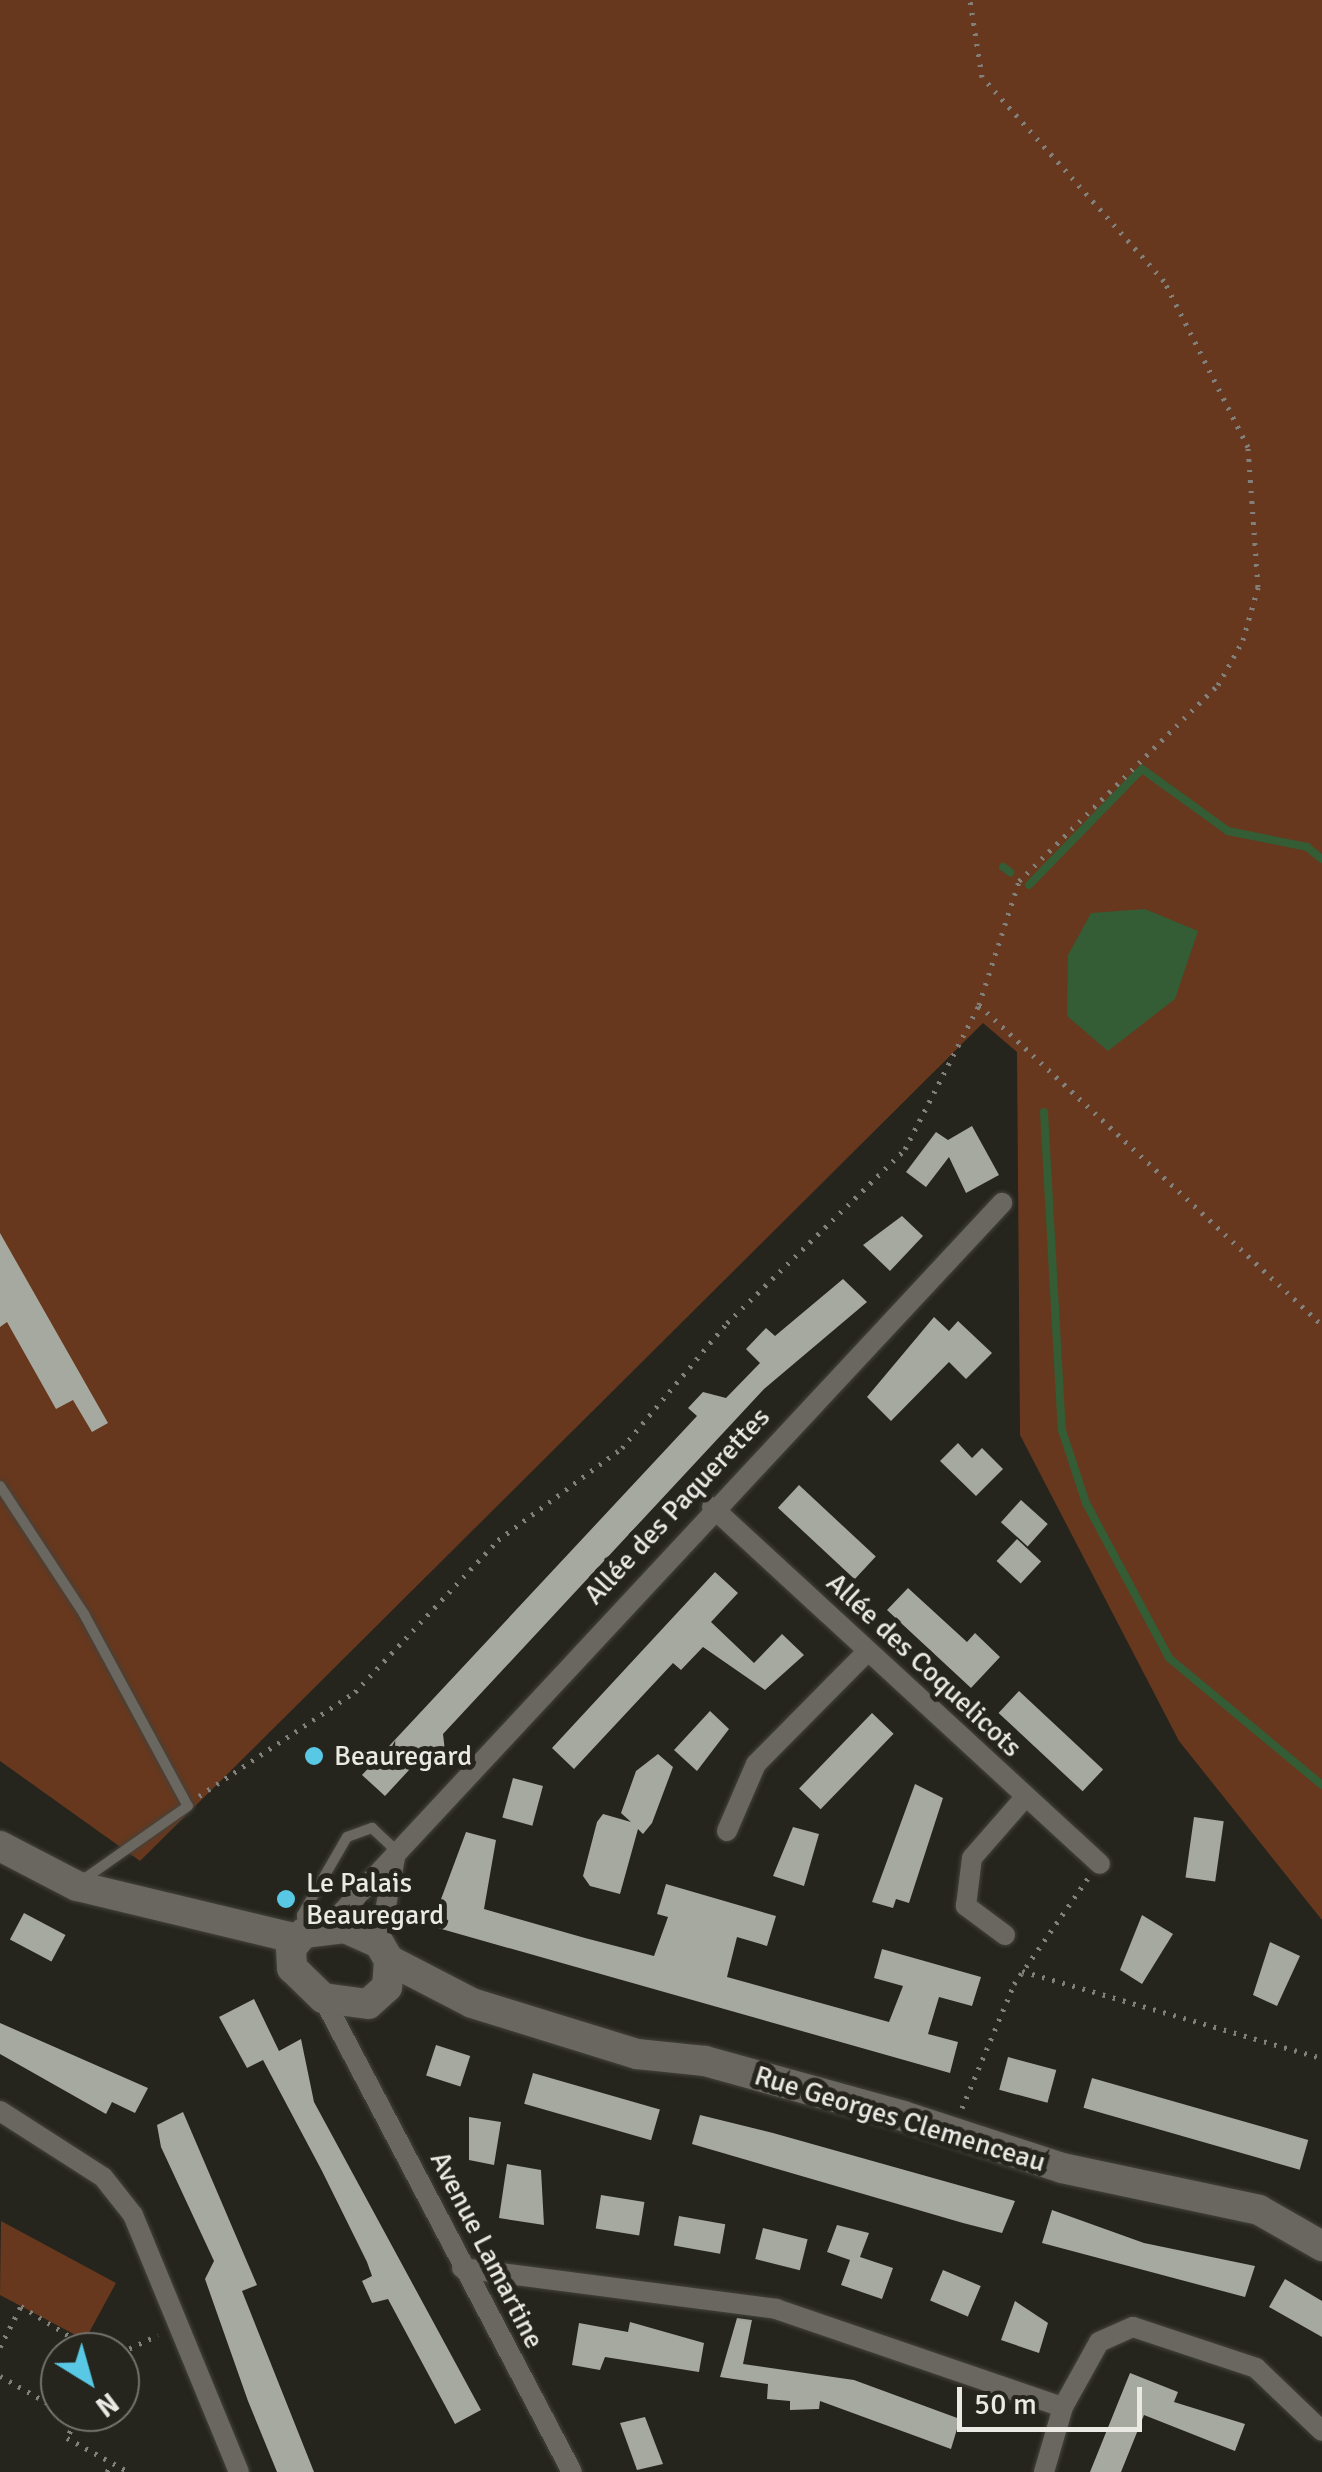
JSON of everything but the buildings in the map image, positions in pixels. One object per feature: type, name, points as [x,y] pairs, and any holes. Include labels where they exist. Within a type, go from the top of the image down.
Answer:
[{"type":"street","name":"Allée des Paquerettes","points":[[305,1940],[396,1850],[712,1507],[1002,1203]]},
{"type":"street","name":"Allée des Coquelicots","points":[[712,1507],[1100,1864]]},
{"type":"street","points":[[727,1830],[756,1764],[868,1651]]},
{"type":"street","points":[[1004,1934],[966,1906],[972,1858],[1026,1796]]},
{"type":"street","name":"Rue Georges Clemenceau","points":[[0,1846],[77,1886],[214,1926],[384,1952],[472,2004]]},
{"type":"street","points":[[358,2051],[375,1999],[384,1952],[396,1850]]},
{"type":"street","points":[[305,1940],[323,1998]]},
{"type":"street","name":"Rue Georges Clemenceau","points":[[323,1998],[472,2004],[903,2116],[951,2137],[1259,2210],[1322,2246]]},
{"type":"street","name":"Avenue Lamartine","points":[[323,1998],[358,2051],[462,2268],[572,2472]]},
{"type":"street","points":[[0,2111],[104,2176],[134,2215],[239,2472]]},
{"type":"street","points":[[462,2268],[776,2309],[1064,2407]]},
{"type":"street","points":[[1044,2472],[1064,2407],[1099,2342],[1133,2327],[1256,2368],[1322,2431]]},
{"type":"lane","points":[[0,1486],[84,1614],[188,1806],[77,1886]]},
{"type":"lane","points":[[305,1940],[302,1915],[348,1837],[372,1828],[396,1850]]},
{"type":"path","points":[[188,1806],[229,1768],[355,1692],[498,1540],[622,1448],[727,1322],[905,1149],[979,1005],[1018,881],[1218,685],[1244,640],[1258,587],[1258,485],[1192,321],[1037,130],[982,77],[970,0]]},
{"type":"path","points":[[979,1005],[1322,1324]]},
{"type":"path","points":[[951,2137],[1022,1971],[1100,1864]]},
{"type":"path","points":[[1022,1971],[1322,2058]]},
{"type":"path","points":[[0,2347],[20,2306],[62,2332]]},
{"type":"path","points":[[140,2344],[179,2326]]},
{"type":"path","points":[[0,2376],[40,2399]]},
{"type":"path","points":[[70,2432],[67,2438],[127,2471]]},
{"type":"path","points":[[108,2472],[112,2462]]},
{"type":"shaded area","points":[[0,0],[1322,0],[1322,1920],[1179,1741],[1020,1435],[1017,1052],[983,1023],[140,1861],[0,1761]]},
{"type":"shaded area","points":[[1145,909],[1198,931],[1175,999],[1108,1051],[1067,1016],[1068,955],[1091,913]]},
{"type":"shaded area","points":[[1,2221],[116,2283],[89,2332],[70,2332],[0,2295]]},
{"type":"waterway","points":[[1029,885],[1142,769],[1228,831],[1307,847],[1322,859]]},
{"type":"waterway","points":[[1003,867],[1010,872]]},
{"type":"waterway","points":[[1044,1112],[1062,1430],[1086,1503],[1169,1658],[1322,1785]]},
{"type":"place","name":"Beauregard","points":[[314,1756]]},
{"type":"place","name":"Le Palais Beauregard","points":[[286,1899]]}]
